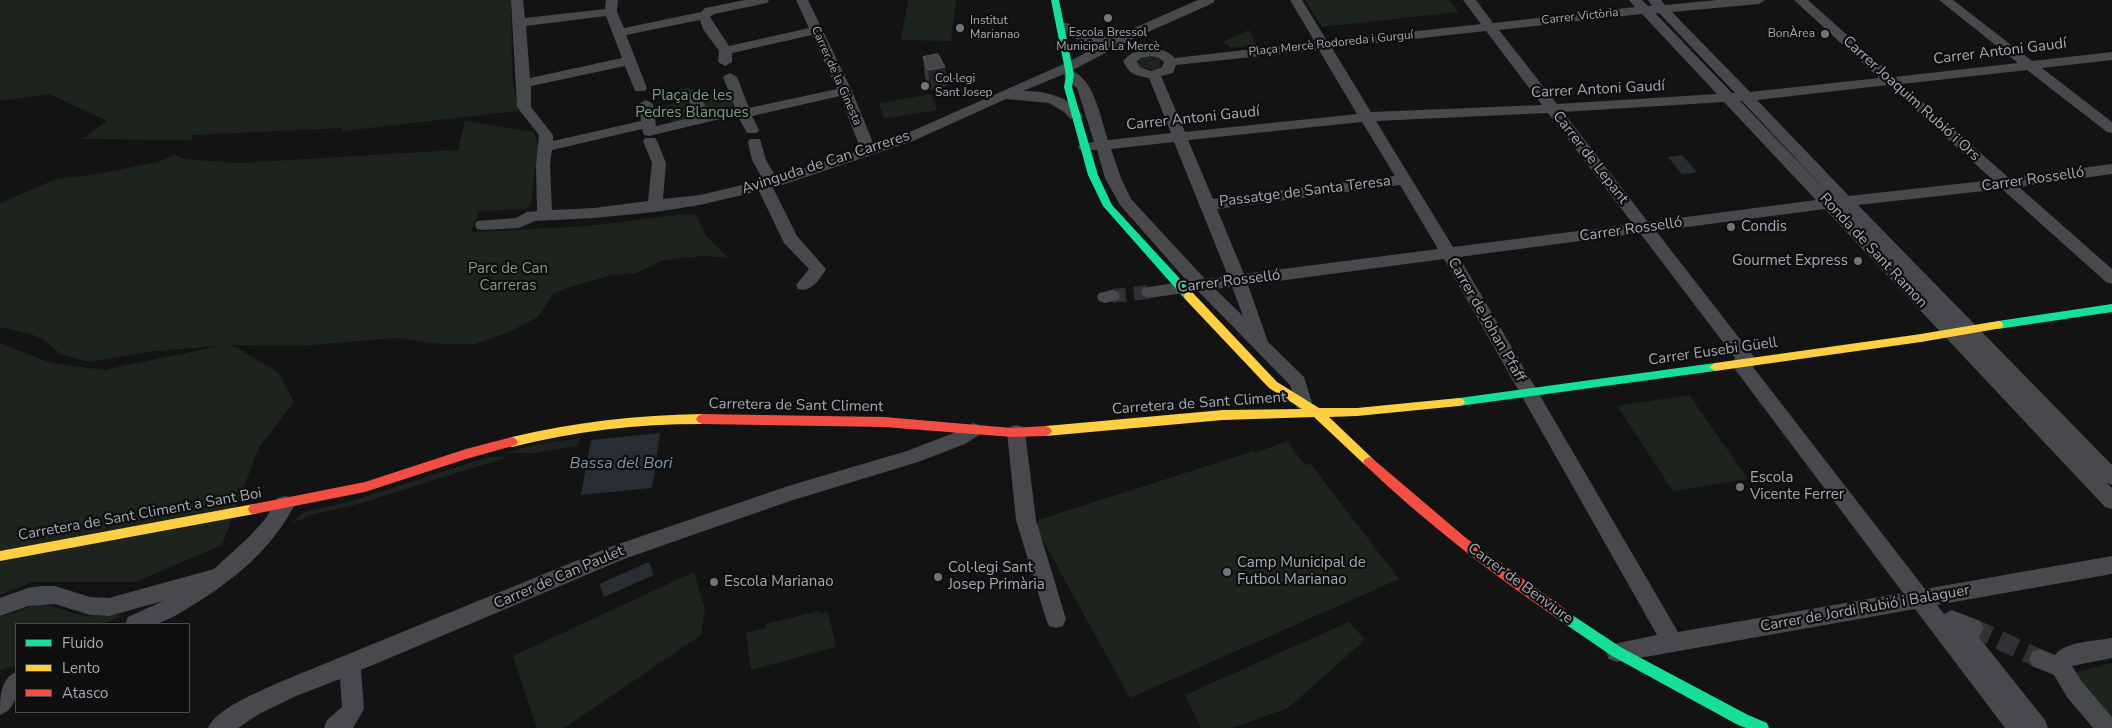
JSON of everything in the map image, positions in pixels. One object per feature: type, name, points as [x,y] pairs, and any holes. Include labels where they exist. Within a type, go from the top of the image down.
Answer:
[{"type":"street","points":[[517,0],[524,107],[546,135],[543,165],[545,216]]},
{"type":"street","points":[[519,24],[611,5],[626,0]]},
{"type":"street","points":[[619,34],[705,15],[710,11],[764,0]]},
{"type":"street","name":"Carrer de la Ginesta","points":[[802,0],[845,91],[869,152]]},
{"type":"street","name":"Carrer de Benviure","points":[[1055,0],[1070,71],[1068,87],[1098,187],[1108,206],[1273,385],[1310,407],[1405,496],[1504,576],[1617,652],[1743,720],[1762,728]]},
{"type":"street","name":"Avinguda de Can Carreres","points":[[483,225],[519,223],[532,216],[655,207],[700,200],[768,184],[908,138],[1041,78],[1070,71],[1100,50],[1123,38],[1208,0]]},
{"type":"street","name":"Carrer de Johan Pfaff","points":[[1296,0],[1448,254],[1672,642]]},
{"type":"street","name":"Carrer de Lepant","points":[[1469,0],[1644,228],[1921,600],[2019,728]]},
{"type":"street","name":"Ronda de Sant Ramon","points":[[1635,0],[1654,6],[1746,97],[1846,203],[2112,477]]},
{"type":"street","name":"Carrer Victòria","points":[[1490,26],[1654,6],[1759,0]]},
{"type":"street","name":"Carrer Joaquim Rubió i Ors","points":[[1800,0],[2112,278]]},
{"type":"street","points":[[1945,0],[2112,129]]},
{"type":"street","points":[[611,5],[619,34],[640,88]]},
{"type":"street","name":"Ronda de Sant Ramon","points":[[1654,6],[1729,99],[2112,501]]},
{"type":"street","points":[[706,20],[726,57],[816,30]]},
{"type":"street","name":"Avinguda de Can Carreres","points":[[1062,26],[1086,38],[1103,40],[1123,38]]},
{"type":"street","name":"Plaça Mercè Rodoreda i Gurguí","points":[[1171,62],[1490,26]]},
{"type":"street","name":"Avinguda de Can Carreres","points":[[1041,78],[1061,55],[1065,46]]},
{"type":"street","name":"Avinguda de Can Carreres","points":[[1083,86],[1084,75],[1100,50]]},
{"type":"street","points":[[1142,52],[1154,52],[1166,56],[1171,62],[1168,70],[1154,75],[1139,73],[1134,70],[1130,61],[1132,57],[1142,52]]},
{"type":"street","name":"Carrer Antoni Gaudí","points":[[1085,147],[1365,116],[1552,109],[1729,99],[2112,56]]},
{"type":"street","points":[[523,84],[629,61]]},
{"type":"street","points":[[1070,71],[1083,86]]},
{"type":"street","points":[[1154,75],[1238,280],[1262,347]]},
{"type":"street","points":[[730,77],[739,97],[742,112],[753,136],[759,160],[790,239],[818,269],[804,285]]},
{"type":"street","name":"Carrer de Benviure","points":[[1083,86],[1114,178],[1125,201],[1201,284],[1298,382],[1310,407]]},
{"type":"street","points":[[546,147],[649,132],[845,91]]},
{"type":"street","points":[[1002,96],[1033,95],[1046,97],[1066,105],[1076,116]]},
{"type":"street","points":[[694,96],[704,119]]},
{"type":"street","points":[[646,104],[649,132],[658,164],[655,207]]},
{"type":"street","name":"Carrer Rosselló","points":[[1150,292],[2112,169]]},
{"type":"street","name":"Passatge de Santa Teresa","points":[[1207,204],[1403,180]]},
{"type":"street","name":"Carrer Eusebi Güell","points":[[1310,407],[1357,412],[1503,397],[2112,308]]},
{"type":"street","name":"Carretera de Sant Climent","points":[[285,504],[365,487],[466,454],[515,441],[559,431],[618,423],[689,419],[924,424],[973,430],[1016,432],[1073,430],[1158,420],[1259,413],[1310,407]]},
{"type":"street","points":[[911,457],[920,450],[924,443],[924,424]]},
{"type":"street","name":"Carrer de Can Paulet","points":[[219,728],[251,707],[288,689],[627,549],[788,494],[911,457],[958,439],[973,430]]},
{"type":"street","points":[[1016,432],[1026,520],[1056,619]]},
{"type":"street","points":[[137,623],[176,605],[237,563],[266,534],[285,504]]},
{"type":"street","name":"Carretera de Sant Climent a Sant Boi","points":[[0,556],[285,504]]},
{"type":"street","name":"Carrer de Jordi Rubió i Balaguer","points":[[1617,652],[2112,565]]},
{"type":"street","points":[[0,607],[28,597],[42,595],[55,596],[90,606],[108,607],[216,577]]},
{"type":"street","points":[[137,623],[144,598]]},
{"type":"street","points":[[1973,628],[1952,619],[2038,728]]},
{"type":"street","points":[[2107,728],[2068,680],[2062,668],[2062,662],[2065,658],[2112,648]]},
{"type":"street","points":[[2040,659],[2062,668]]},
{"type":"street","points":[[335,728],[348,719],[353,709],[350,665]]},
{"type":"street","points":[[0,705],[15,683]]},
{"type":"green space","points":[[0,0],[511,0],[512,74],[518,111],[342,131],[341,128],[192,135],[191,140],[82,139],[107,121],[49,94],[0,101]]},
{"type":"green space","points":[[908,0],[956,0],[951,41],[901,40]]},
{"type":"green space","points":[[1305,0],[1449,0],[1459,12],[1322,27]]},
{"type":"green space","points":[[1249,30],[1256,45],[1231,48],[1223,42]]},
{"type":"green space","points":[[1150,56],[1160,59],[1161,66],[1152,70],[1138,65],[1140,59]]},
{"type":"green space","name":"Plaça de les Pedres Blanques","points":[[686,88],[701,90],[709,94],[729,90],[736,110],[672,125],[668,113],[655,116],[652,108],[676,103],[671,97],[673,93]]},
{"type":"green space","points":[[931,94],[937,110],[884,119],[879,103]]},
{"type":"green space","name":"Parc de Can Carreras","points":[[465,121],[534,132],[538,145],[531,204],[525,209],[479,211],[471,232],[588,226],[685,214],[696,215],[706,236],[728,258],[704,256],[664,260],[636,273],[612,275],[567,288],[553,294],[538,317],[507,333],[475,344],[440,344],[395,338],[299,346],[232,345],[278,372],[294,402],[259,447],[222,545],[135,582],[32,582],[0,595],[0,343],[51,363],[104,370],[219,346],[154,351],[89,362],[62,355],[44,340],[31,334],[0,327],[0,203],[56,179],[98,174],[158,162],[175,155],[184,159],[239,163],[458,150]]},
{"type":"green space","points":[[1689,395],[1748,479],[1673,491],[1617,406]]},
{"type":"green space","points":[[581,438],[576,446],[536,453],[503,453],[540,444]]},
{"type":"green space","name":"Camp Municipal de Futbol Marianao","points":[[1287,441],[1305,465],[1310,463],[1399,579],[1130,698],[1035,526],[1038,525],[1038,520],[1254,451],[1255,453]]},
{"type":"green space","points":[[488,457],[508,457],[358,504],[312,515],[292,523],[304,512],[348,502]]},
{"type":"green space","points":[[694,572],[705,609],[701,635],[564,728],[537,728],[513,656]]},
{"type":"green space","points":[[35,605],[52,606],[88,616],[120,614],[120,617],[104,623],[15,623],[15,666],[0,670],[0,617]]},
{"type":"green space","points":[[819,611],[820,614],[828,612],[836,647],[751,670],[746,633],[767,628],[766,624]]},
{"type":"green space","points":[[1349,622],[1365,640],[1288,708],[1232,728],[1201,728],[1185,695]]},
{"type":"green space","points":[[2112,663],[2112,719],[2074,673]]},
{"type":"water","points":[[1682,155],[1697,172],[1682,174],[1668,157]]},
{"type":"water","name":"Bassa del Bori","points":[[660,433],[652,488],[581,495],[591,440]]},
{"type":"water","points":[[649,562],[654,575],[604,597],[599,584]]},
{"type":"building","points":[[938,54],[945,67],[928,70],[923,57]]},
{"type":"tunnel","points":[[1112,296],[1149,292]]},
{"type":"tunnel","points":[[1973,628],[2040,659]]},
{"type":"traffic: fast","points":[[1055,0],[1070,75],[1068,87],[1093,175],[1108,206],[1189,296]]},
{"type":"traffic: fast","points":[[1998,325],[2112,308]]},
{"type":"traffic: fast","points":[[1459,402],[1715,367]]},
{"type":"traffic: fast","points":[[1560,613],[1617,652],[1743,720],[1762,728]]},
{"type":"traffic: slow","points":[[1189,296],[1273,385],[1316,412],[1369,462]]},
{"type":"traffic: slow","points":[[1715,367],[1921,338],[1998,325]]},
{"type":"traffic: slow","points":[[1046,431],[1223,415],[1357,412],[1459,402]]},
{"type":"traffic: slow","points":[[512,442],[535,436],[606,424],[702,419]]},
{"type":"traffic: slow","points":[[0,556],[254,509]]},
{"type":"traffic: jam","points":[[702,419],[884,422],[1012,432],[1046,431]]},
{"type":"traffic: jam","points":[[254,509],[365,487],[466,454],[512,442]]},
{"type":"traffic: jam","points":[[1369,462],[1461,542],[1560,613]]},
{"type":"place","name":"Escola Bressol Municipal La Mercè","points":[[1108,18]]},
{"type":"place","name":"Institut Marianao","points":[[960,28]]},
{"type":"place","name":"BonÀrea","points":[[1825,34]]},
{"type":"place","name":"Col·legi Sant Josep","points":[[925,86]]},
{"type":"place","name":"Condis","points":[[1731,227]]},
{"type":"place","name":"Gourmet Express","points":[[1858,261]]},
{"type":"place","name":"Escola Vicente Ferrer","points":[[1740,487]]},
{"type":"place","name":"Camp Municipal de Futbol Marianao","points":[[1227,572]]},
{"type":"place","name":"Col·legi Sant Josep Primària","points":[[938,577]]},
{"type":"place","name":"Escola Marianao","points":[[714,582]]}]
